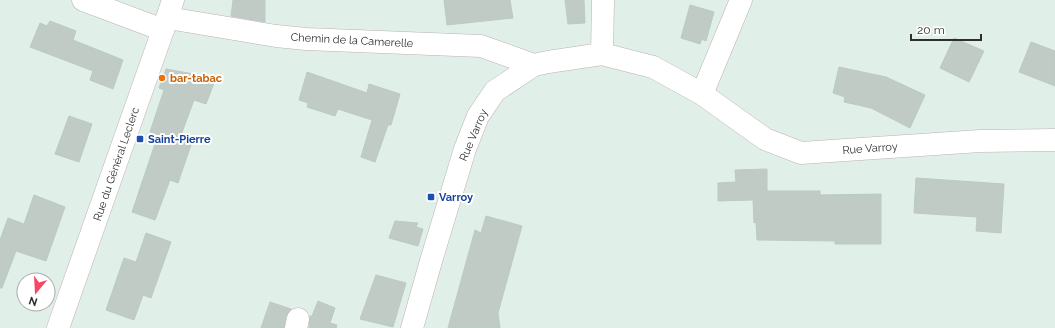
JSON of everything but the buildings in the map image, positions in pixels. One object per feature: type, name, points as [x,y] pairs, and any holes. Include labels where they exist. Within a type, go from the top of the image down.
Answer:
[{"type":"street","name":"Chemin de la Camerelle","points":[[83,0],[276,36],[481,46],[534,65]]},
{"type":"street","points":[[602,54],[603,0]]},
{"type":"street","points":[[702,94],[741,0]]},
{"type":"street","name":"Rue du Général Leclerc","points":[[58,328],[168,16]]},
{"type":"street","name":"Rue Varroy","points":[[412,328],[465,149],[478,116],[495,90],[534,65],[602,54],[653,67],[702,94],[765,139],[801,153],[980,141],[1055,140]]},
{"type":"place","name":"bar-tabac","points":[[162,78]]},
{"type":"place","name":"Saint-Pierre","points":[[140,139]]},
{"type":"place","name":"Varroy","points":[[431,197]]}]
